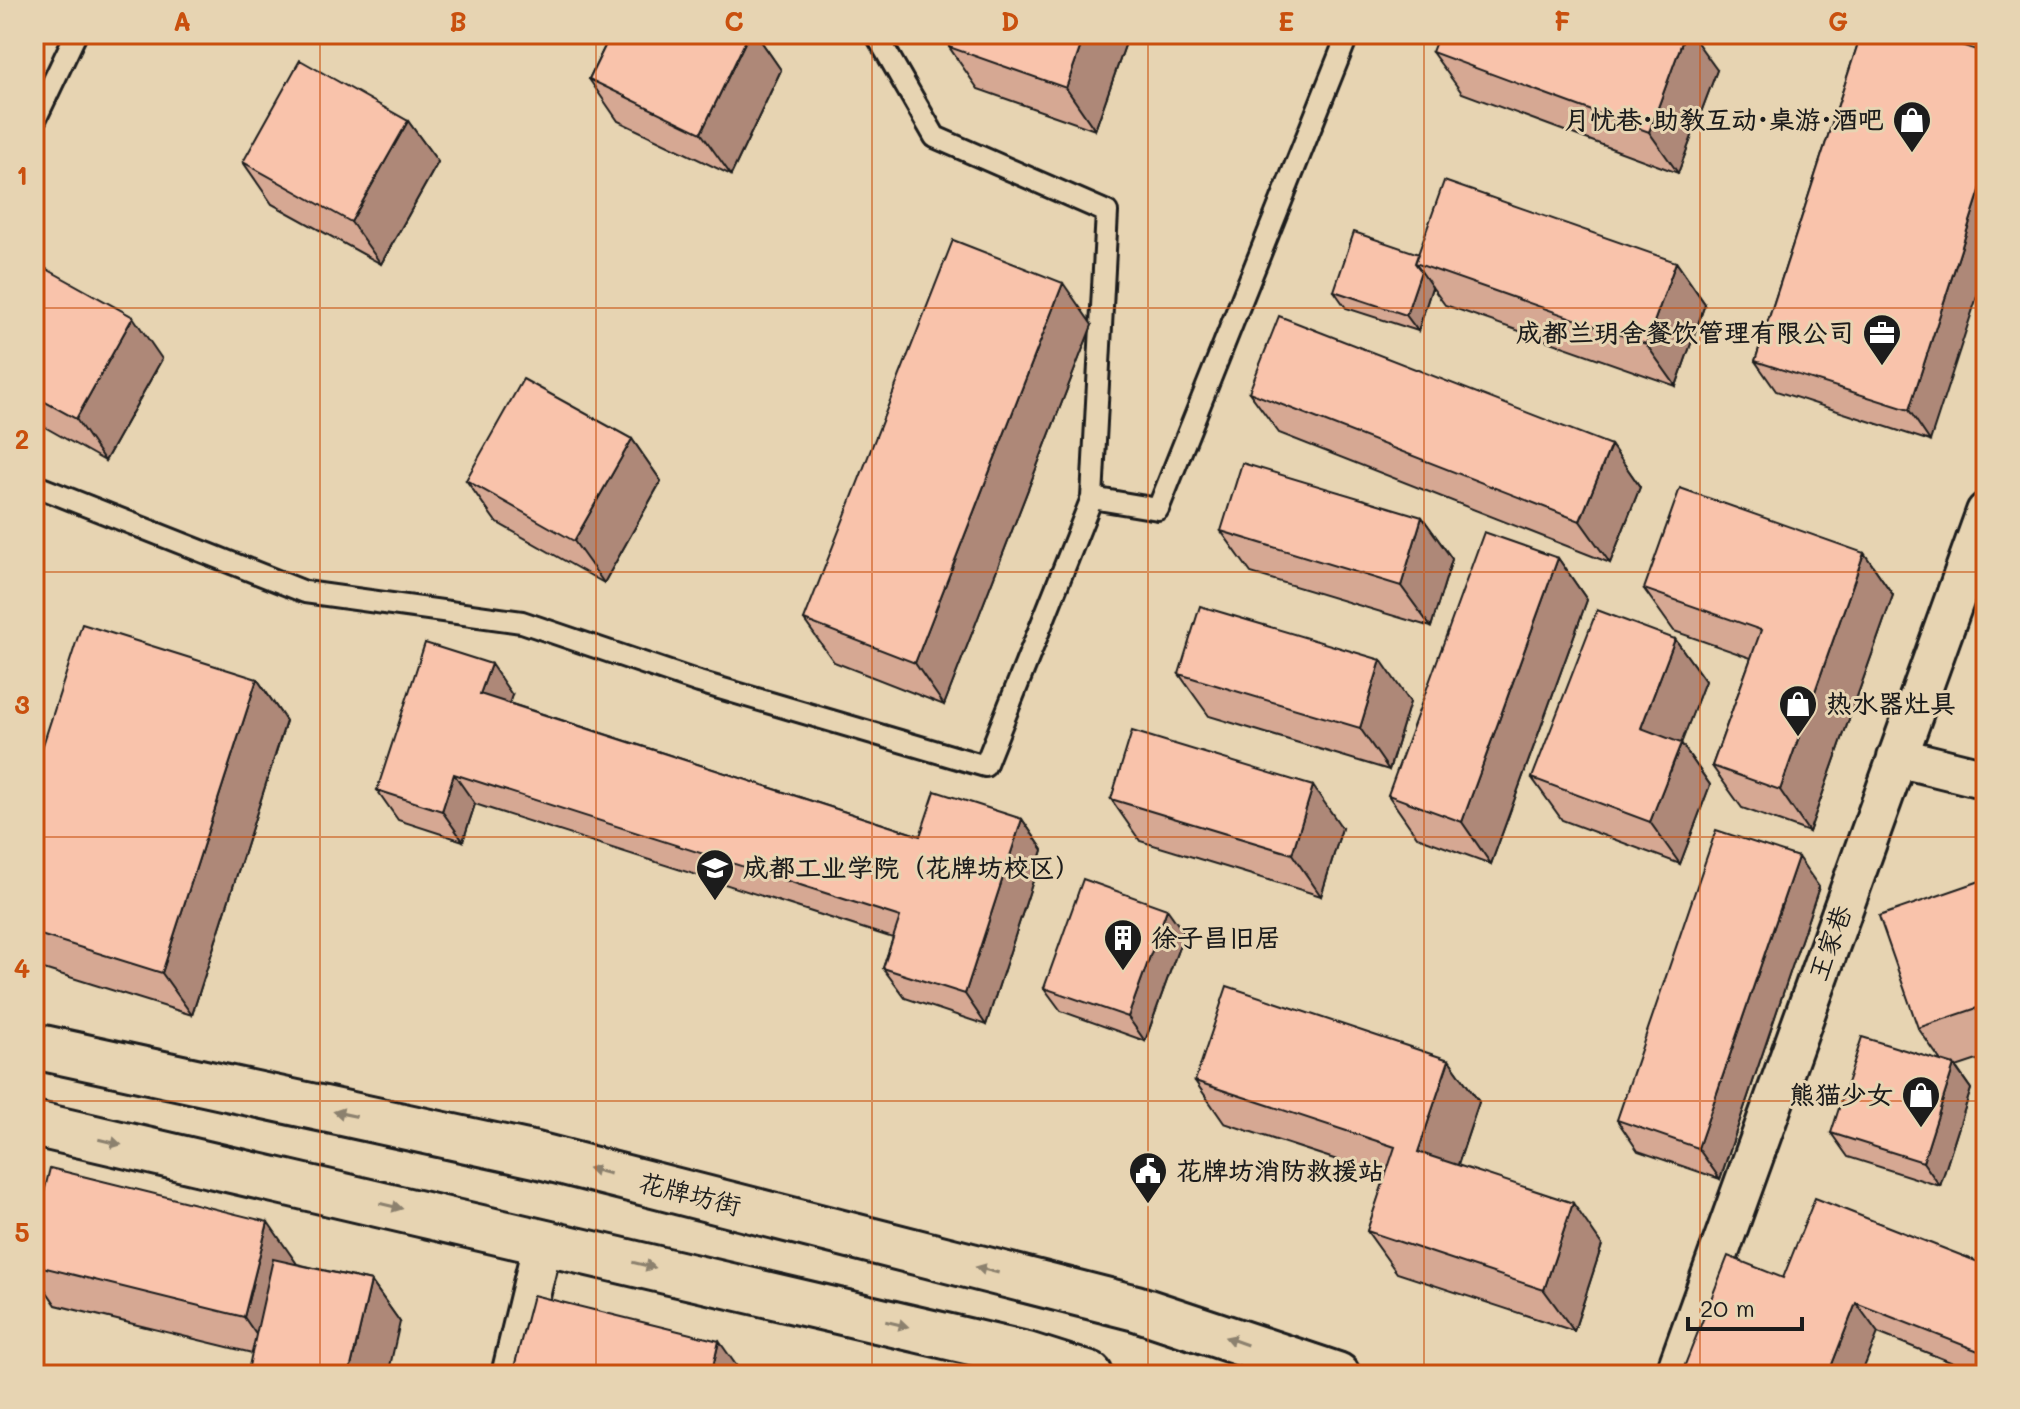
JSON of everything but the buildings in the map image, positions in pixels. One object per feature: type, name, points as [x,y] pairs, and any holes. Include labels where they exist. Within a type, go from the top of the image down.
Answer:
[{"type":"main road","name":"花牌坊街","points":[[34,1046],[536,1155],[1136,1308],[1337,1375]]},
{"type":"main road","points":[[34,1124],[1027,1355],[1090,1375]]},
{"type":"street","name":"王家巷","points":[[1675,1375],[1986,512]]},
{"type":"street","points":[[1897,757],[1986,779]]},
{"type":"street","points":[[511,1375],[543,1242]]},
{"type":"lane","points":[[34,122],[76,34]]},
{"type":"lane","points":[[34,485],[305,592],[522,622],[699,682],[985,766],[1092,498],[1107,212],[935,137],[876,34]]},
{"type":"lane","points":[[1092,498],[1158,509],[1348,34]]},
{"type":"place","name":"月忧巷·助教互动·桌游·酒吧","points":[[1912,154]]},
{"type":"place","name":"成都兰玥舍餐饮管理有限公司","points":[[1882,367]]},
{"type":"place","name":"热水器灶具","points":[[1798,738]]},
{"type":"place","name":"成都工业学院（花牌坊校区）","points":[[715,902]]},
{"type":"place","name":"徐子昌旧居","points":[[1123,972]]},
{"type":"place","name":"熊猫少女","points":[[1921,1129]]},
{"type":"place","name":"花牌坊消防救援站","points":[[1148,1205]]}]
